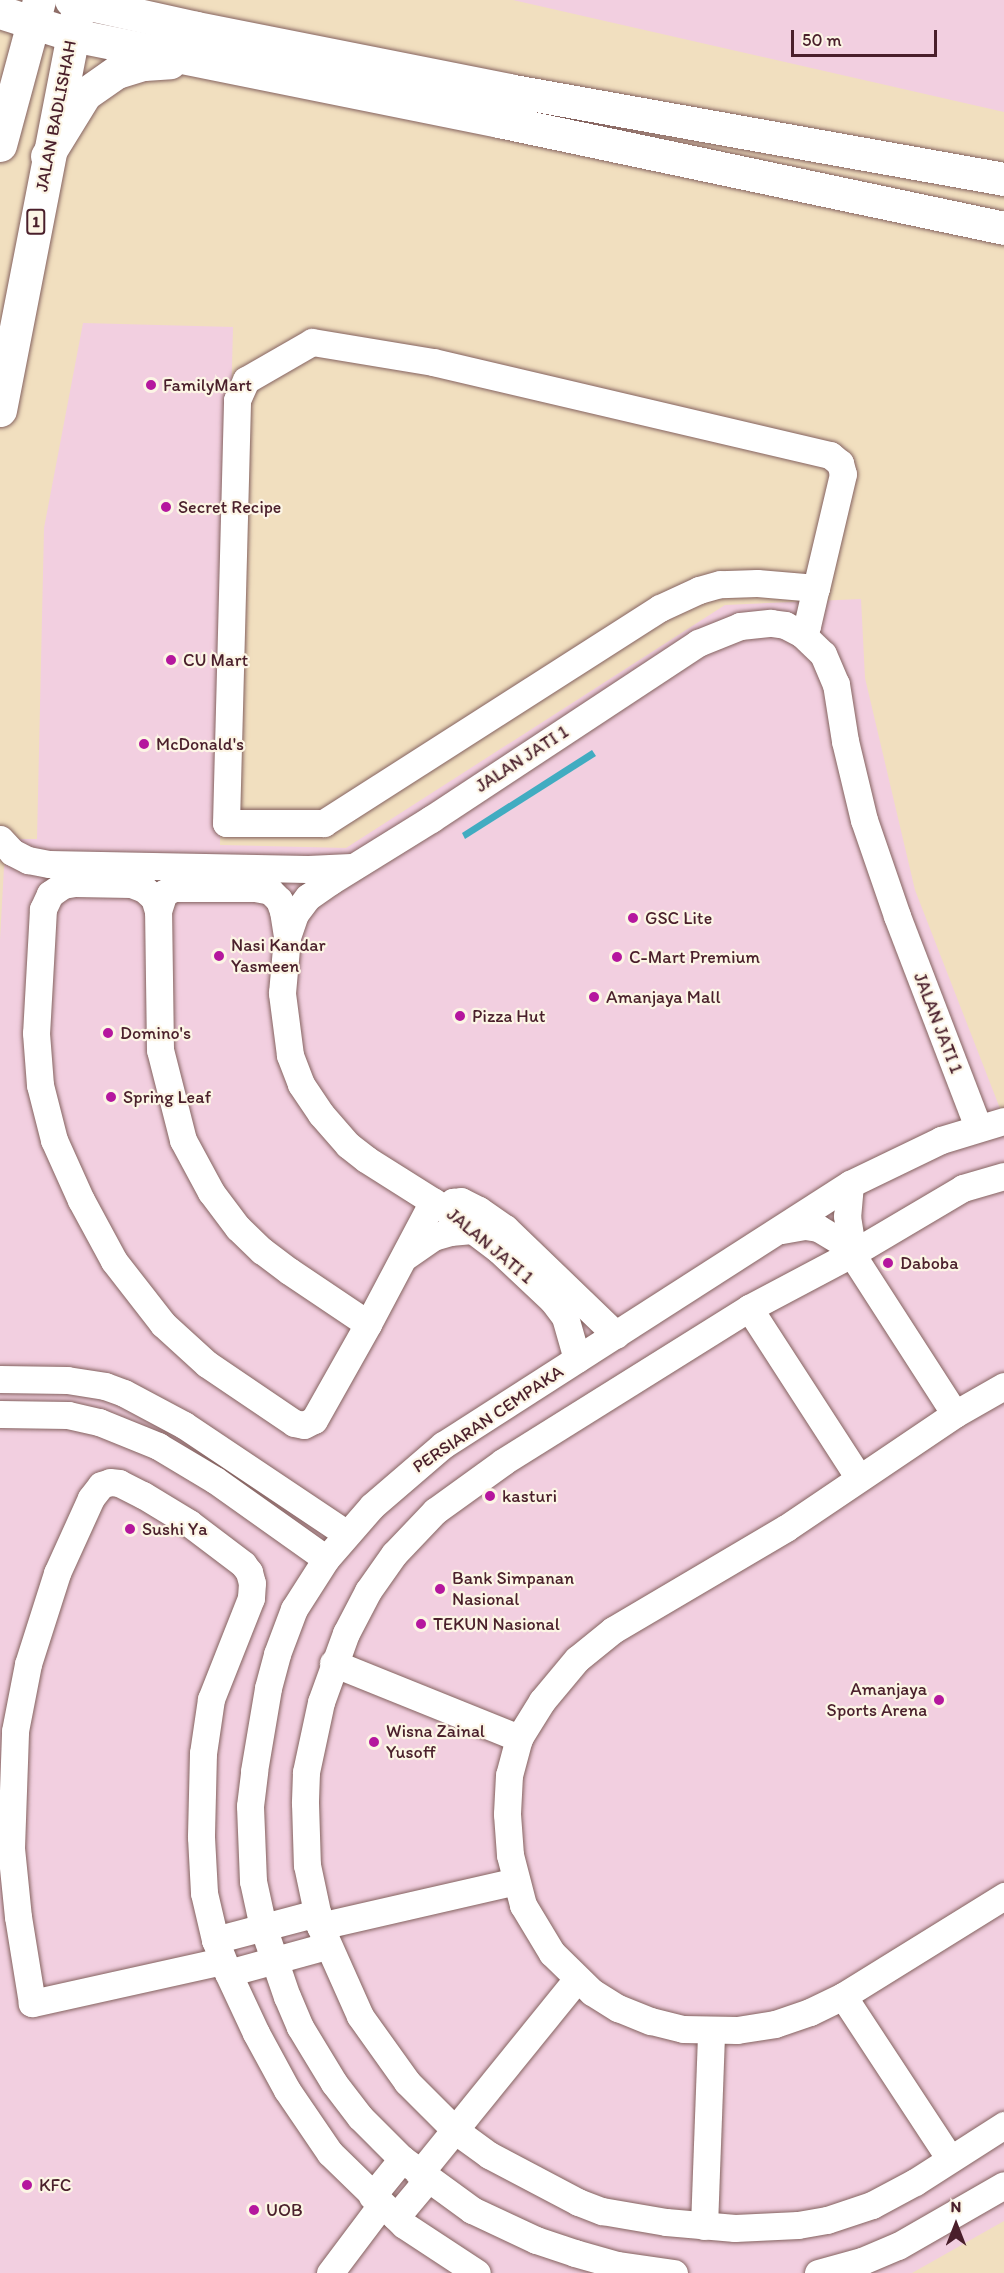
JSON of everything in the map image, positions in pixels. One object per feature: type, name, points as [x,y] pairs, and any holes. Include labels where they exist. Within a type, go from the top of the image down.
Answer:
[{"type":"main road","points":[[150,0],[181,14],[196,44]]},
{"type":"main road","points":[[76,1],[196,44],[1004,228]]},
{"type":"main road","name":"JALAN BADLISHAH","points":[[0,410],[72,35],[76,1]]},
{"type":"main road","points":[[0,12],[36,12],[72,35],[196,44],[508,90],[1004,179]]},
{"type":"main road","points":[[0,146],[36,12]]},
{"type":"main road","points":[[47,156],[85,94],[117,72],[196,44]]},
{"type":"main road","points":[[936,214],[945,168]]},
{"type":"street","points":[[802,634],[807,626],[816,588],[843,474],[840,463],[830,455],[433,362],[312,342],[246,380],[237,400],[226,823],[324,823],[660,608],[699,590],[720,584],[757,583],[816,588]]},
{"type":"street","points":[[757,583],[757,623]]},
{"type":"street","name":"JALAN JATI 1","points":[[577,1359],[565,1317],[552,1300],[500,1250],[439,1205],[348,1145],[321,1114],[301,1084],[290,1055],[285,1029],[282,993],[287,937],[295,914],[308,897],[698,643],[725,630],[757,623],[785,625],[802,634],[823,654],[836,684],[845,741],[864,820],[897,916],[978,1127]]},
{"type":"street","points":[[0,839],[12,852],[28,860],[73,874],[138,886],[150,893],[158,911]]},
{"type":"street","points":[[353,867],[73,874],[50,894],[43,909],[36,998],[38,1064],[46,1116],[54,1140],[81,1200],[114,1261],[163,1324],[190,1350],[233,1384],[299,1425],[315,1420],[403,1258],[439,1205],[461,1201],[479,1209],[505,1228],[616,1335]]},
{"type":"street","points":[[287,937],[279,900],[270,891],[255,888],[174,888],[164,893],[158,911],[160,1050],[165,1074],[187,1149],[211,1192],[238,1228],[262,1251],[368,1324]]},
{"type":"street","name":"PERSIARAN CEMPAKA","points":[[674,2273],[617,2265],[536,2240],[472,2210],[416,2171],[360,2117],[334,2083],[300,2027],[263,1927],[251,1863],[250,1806],[264,1708],[286,1628],[294,1609],[326,1559],[347,1534],[408,1473],[443,1445],[850,1184],[941,1140],[1004,1120]]},
{"type":"street","points":[[1004,1176],[963,1188],[853,1253],[750,1308],[503,1462],[435,1511],[394,1554],[368,1591],[333,1663],[321,1702],[306,1772],[305,1833],[307,1865],[321,1928],[360,2016],[407,2082],[456,2131],[489,2155],[578,2202],[634,2218],[704,2226],[766,2228],[827,2220],[872,2205],[915,2182],[1004,2125]]},
{"type":"street","points":[[850,1184],[847,1216],[853,1253]]},
{"type":"street","points":[[778,1231],[804,1226],[818,1228],[837,1238],[853,1253],[955,1414]]},
{"type":"street","points":[[403,1258],[433,1238],[450,1232],[472,1230]]},
{"type":"street","points":[[750,1308],[859,1478]]},
{"type":"street","points":[[0,1379],[67,1380],[105,1386],[124,1393],[184,1425],[347,1534]]},
{"type":"street","points":[[1004,1386],[955,1414],[786,1528],[613,1630],[577,1659],[542,1701],[519,1738],[509,1775],[507,1814],[510,1855],[523,1905],[534,1928],[552,1953],[577,1979],[618,2008],[661,2024],[711,2031],[775,2024],[810,2013],[843,1996],[1004,1896]]},
{"type":"street","points":[[0,1414],[68,1415],[99,1422],[149,1442],[215,1480],[326,1559]]},
{"type":"street","points":[[321,1928],[274,1960],[222,1958],[32,2003],[11,1858],[12,1763],[15,1731],[28,1664],[57,1573],[91,1498],[101,1485],[110,1482],[120,1484],[143,1495],[189,1523],[243,1564],[249,1572],[252,1583],[251,1599],[211,1699],[203,1744],[203,1875],[222,1958],[256,2033],[306,2121],[330,2153],[383,2206],[445,2255],[477,2273]]},
{"type":"street","points":[[333,1663],[519,1738]]},
{"type":"street","points":[[222,1958],[263,1927],[321,1928],[516,1881]]},
{"type":"street","points":[[330,2273],[383,2206],[456,2131],[577,1979]]},
{"type":"street","points":[[843,1996],[950,2159]]},
{"type":"street","points":[[704,2226],[711,2031]]},
{"type":"street","points":[[818,2273],[850,2268],[928,2231],[1004,2185]]},
{"type":"shaded area","points":[[513,0],[1004,0],[1004,112]]},
{"type":"shaded area","points":[[83,323],[233,327],[220,845],[346,848],[725,605],[861,599],[865,678],[915,890],[1001,1111],[1004,1110],[1004,2221],[912,2273],[0,2273],[0,940],[4,867],[17,839],[37,839],[44,528]]},
{"type":"water","points":[[592,750],[596,756],[465,839],[462,833]]},
{"type":"place","name":"FamilyMart","points":[[151,385]]},
{"type":"place","name":"Secret Recipe","points":[[166,507]]},
{"type":"place","name":"CU Mart","points":[[171,660]]},
{"type":"place","name":"McDonald's","points":[[144,744]]},
{"type":"place","name":"GSC Lite","points":[[633,918]]},
{"type":"place","name":"Nasi Kandar Yasmeen","points":[[219,956]]},
{"type":"place","name":"C-Mart Premium","points":[[617,957]]},
{"type":"place","name":"Amanjaya Mall","points":[[594,997]]},
{"type":"place","name":"Pizza Hut","points":[[460,1016]]},
{"type":"place","name":"Domino's","points":[[108,1033]]},
{"type":"place","name":"Spring Leaf","points":[[111,1097]]},
{"type":"place","name":"Daboba","points":[[888,1263]]},
{"type":"place","name":"kasturi","points":[[490,1496]]},
{"type":"place","name":"Sushi Ya","points":[[130,1529]]},
{"type":"place","name":"Bank Simpanan Nasional","points":[[440,1589]]},
{"type":"place","name":"TEKUN Nasional","points":[[421,1624]]},
{"type":"place","name":"Amanjaya Sports Arena","points":[[939,1700]]},
{"type":"place","name":"Wisna Zainal Yusoff","points":[[374,1742]]},
{"type":"place","name":"KFC","points":[[27,2185]]},
{"type":"place","name":"UOB","points":[[254,2210]]}]
